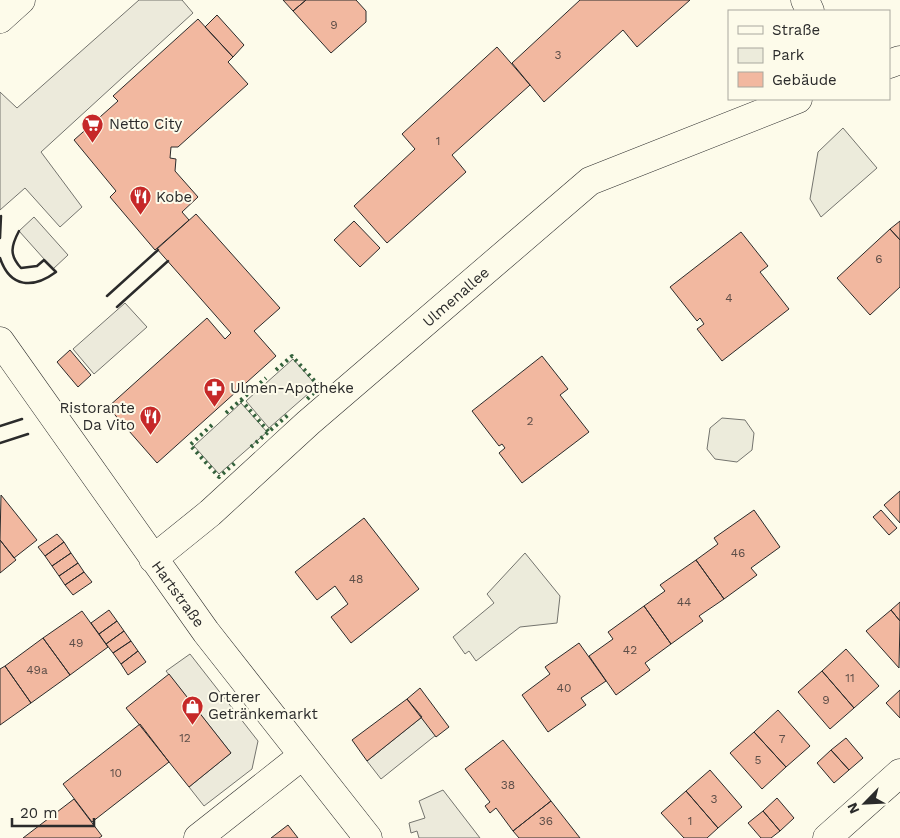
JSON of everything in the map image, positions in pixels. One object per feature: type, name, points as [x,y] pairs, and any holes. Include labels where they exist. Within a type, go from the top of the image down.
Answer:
[{"type":"street","points":[[0,19],[21,0]]},
{"type":"street","name":"Ulmenallee","points":[[153,559],[210,513],[308,423],[590,181],[795,100]]},
{"type":"street","name":"Hartstraße","points":[[0,341],[206,632],[368,838]]},
{"type":"street","points":[[198,838],[302,756]]},
{"type":"street","points":[[827,838],[900,773]]},
{"type":"green space","points":[[843,128],[877,168],[821,217],[810,199],[818,152]]},
{"type":"green space","points":[[722,418],[745,420],[754,433],[752,450],[737,462],[715,459],[707,449],[710,428]]},
{"type":"green space","points":[[525,553],[560,596],[557,623],[520,627],[476,661],[469,651],[465,654],[453,637],[494,603],[487,594]]},
{"type":"shaded area","points":[[139,0],[182,0],[193,13],[41,152],[82,207],[60,227],[25,188],[0,210],[0,92],[17,108]]},
{"type":"shaded area","points":[[34,217],[68,255],[53,269],[19,231]]},
{"type":"shaded area","points":[[125,303],[147,327],[94,374],[73,349]]},
{"type":"shaded area","points":[[293,359],[317,386],[269,428],[246,401]]},
{"type":"shaded area","points":[[241,403],[267,432],[219,474],[194,446]]},
{"type":"shaded area","points":[[190,654],[258,741],[252,769],[204,806],[189,787],[231,753],[166,671]]},
{"type":"shaded area","points":[[422,717],[436,735],[381,779],[367,761]]},
{"type":"shaded area","points":[[443,790],[480,838],[419,838],[417,831],[411,833],[409,823],[425,818],[419,801]]},
{"type":"building","points":[[283,0],[306,0],[293,11]]},
{"type":"building","points":[[306,0],[356,0],[366,11],[366,22],[331,53],[293,11]]},
{"type":"building","points":[[580,0],[690,0],[637,47],[623,30],[544,102],[512,63]]},
{"type":"building","points":[[217,15],[244,45],[233,57],[205,27]]},
{"type":"building","points":[[198,19],[233,57],[228,62],[248,84],[178,147],[171,147],[170,158],[176,159],[175,171],[198,197],[182,212],[189,220],[155,250],[110,197],[116,191],[74,140],[118,101],[113,96]]},
{"type":"building","points":[[497,47],[530,85],[452,155],[466,172],[387,243],[354,206],[415,149],[402,134]]},
{"type":"building","points":[[196,214],[280,308],[254,331],[276,356],[157,463],[108,407],[207,318],[225,339],[231,333],[157,249]]},
{"type":"building","points":[[354,221],[380,248],[360,267],[334,240]]},
{"type":"building","points":[[900,221],[900,240],[890,229]]},
{"type":"building","points":[[890,229],[900,240],[900,287],[870,315],[837,278]]},
{"type":"building","points":[[741,232],[768,266],[760,272],[789,309],[722,361],[697,329],[704,324],[700,318],[697,321],[670,287]]},
{"type":"building","points":[[70,350],[91,375],[78,387],[57,362]]},
{"type":"building","points":[[542,356],[568,389],[560,395],[589,432],[522,483],[499,453],[505,448],[502,444],[499,446],[472,411]]},
{"type":"building","points":[[900,491],[900,523],[884,505]]},
{"type":"building","points":[[1,495],[37,540],[14,558],[0,540]]},
{"type":"building","points":[[754,510],[780,547],[751,568],[757,575],[724,599],[696,560],[718,544],[714,538]]},
{"type":"building","points":[[881,510],[897,528],[889,535],[873,517]]},
{"type":"building","points":[[364,518],[419,589],[351,643],[331,617],[348,604],[335,586],[317,600],[295,572]]},
{"type":"building","points":[[57,534],[64,542],[45,556],[38,547]]},
{"type":"building","points":[[0,540],[16,560],[0,573]]},
{"type":"building","points":[[64,542],[71,553],[52,566],[45,556]]},
{"type":"building","points":[[71,553],[78,563],[59,576],[52,566]]},
{"type":"building","points":[[696,560],[724,599],[699,616],[703,621],[671,644],[644,606],[665,591],[660,585]]},
{"type":"building","points":[[78,563],[84,572],[65,585],[59,576]]},
{"type":"building","points":[[84,572],[92,582],[73,595],[65,585]]},
{"type":"building","points":[[900,602],[900,621],[891,610]]},
{"type":"building","points":[[644,606],[671,644],[645,663],[650,670],[616,695],[589,656],[613,639],[608,632]]},
{"type":"building","points":[[109,610],[117,621],[99,634],[91,623]]},
{"type":"building","points":[[891,610],[900,621],[899,668],[866,631]]},
{"type":"building","points":[[82,611],[108,647],[70,675],[43,638]]},
{"type":"building","points":[[117,621],[124,631],[106,644],[99,634]]},
{"type":"building","points":[[124,631],[131,641],[113,653],[106,644]]},
{"type":"building","points":[[43,638],[70,675],[31,703],[5,666]]},
{"type":"building","points":[[131,641],[138,651],[121,664],[113,653]]},
{"type":"building","points":[[579,643],[606,681],[581,698],[586,705],[548,732],[522,695],[550,674],[545,667]]},
{"type":"building","points":[[846,649],[879,686],[854,708],[822,671]]},
{"type":"building","points":[[138,651],[146,662],[128,675],[121,664]]},
{"type":"building","points":[[5,666],[31,703],[0,725],[0,669]]},
{"type":"building","points":[[822,671],[854,708],[830,729],[798,692]]},
{"type":"building","points":[[169,674],[231,753],[189,787],[126,708]]},
{"type":"building","points":[[420,688],[449,727],[436,737],[407,699]]},
{"type":"building","points":[[900,690],[900,718],[886,703]]},
{"type":"building","points":[[407,699],[422,717],[367,761],[352,740]]},
{"type":"building","points":[[778,710],[810,746],[786,767],[754,732]]},
{"type":"building","points":[[140,724],[169,762],[92,822],[63,784]]},
{"type":"building","points":[[754,732],[786,767],[762,789],[730,753]]},
{"type":"building","points":[[846,738],[863,758],[849,770],[831,750]]},
{"type":"building","points":[[503,740],[551,801],[513,831],[496,808],[490,813],[485,806],[490,802],[465,769]]},
{"type":"building","points":[[831,750],[849,770],[834,783],[817,763]]},
{"type":"building","points":[[710,770],[742,807],[718,828],[686,791]]},
{"type":"building","points":[[686,791],[718,828],[707,838],[684,838],[661,813]]},
{"type":"building","points":[[777,798],[794,818],[780,831],[763,811]]},
{"type":"building","points":[[74,799],[102,836],[99,838],[23,838]]},
{"type":"building","points":[[551,801],[580,838],[519,838],[513,831]]},
{"type":"building","points":[[763,811],[780,831],[771,838],[761,838],[748,823]]},
{"type":"building","points":[[288,825],[298,838],[271,838]]},
{"type":"hedge","points":[[276,370],[292,356],[320,387],[305,401]]},
{"type":"hedge","points":[[226,413],[266,378]]},
{"type":"hedge","points":[[241,400],[269,432]]},
{"type":"hedge","points":[[251,447],[288,415]]},
{"type":"hedge","points":[[212,425],[190,445],[219,477],[236,462]]},
{"type":"wall","points":[[0,238],[1,216]]},
{"type":"wall","points":[[0,258],[4,268],[10,275],[23,283],[39,281],[56,272],[44,260],[37,266],[21,268],[13,255],[14,241],[19,231]]},
{"type":"wall","points":[[107,296],[158,250]]},
{"type":"wall","points":[[117,307],[168,261]]},
{"type":"wall","points":[[0,426],[22,419]]},
{"type":"wall","points":[[0,443],[28,434]]},
{"type":"place","name":"Netto City","points":[[93,143]]},
{"type":"place","name":"Kobe","points":[[140,216]]},
{"type":"place","name":"Ulmen-Apotheke","points":[[214,407]]},
{"type":"place","name":"Ristorante Da Vito","points":[[151,436]]},
{"type":"place","name":"Orterer Getränkemarkt","points":[[192,725]]}]
